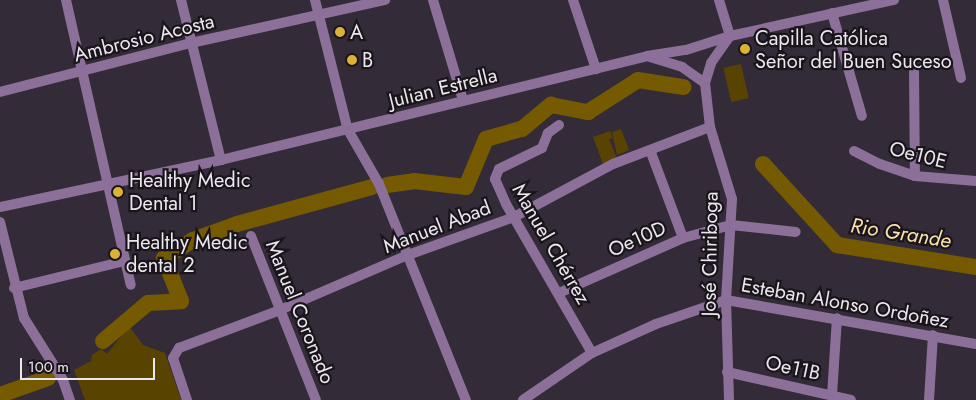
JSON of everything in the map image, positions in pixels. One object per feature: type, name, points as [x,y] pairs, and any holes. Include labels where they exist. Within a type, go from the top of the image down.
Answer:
[{"type":"street","points":[[66,0],[131,285]]},
{"type":"street","points":[[181,0],[221,160]]},
{"type":"street","points":[[315,0],[348,130],[379,184],[466,400]]},
{"type":"street","name":"Ambrosio Acosta","points":[[0,92],[191,43],[385,0]]},
{"type":"street","points":[[433,0],[463,100]]},
{"type":"street","points":[[573,0],[596,69]]},
{"type":"street","points":[[719,0],[730,36]]},
{"type":"street","name":"Julian Estrella","points":[[0,207],[221,160],[647,56],[686,50],[730,36],[868,3],[894,0]]},
{"type":"street","points":[[943,0],[960,78]]},
{"type":"street","points":[[832,13],[862,116]]},
{"type":"street","name":"José Chiriboga","points":[[729,400],[726,300],[732,200],[727,174],[710,127],[705,83],[711,63],[730,36]]},
{"type":"street","points":[[647,56],[682,67],[705,83]]},
{"type":"street","points":[[914,70],[915,176]]},
{"type":"street","name":"Manuel Chérrez","points":[[558,125],[548,133],[542,148],[496,173],[495,179],[514,217],[592,353]]},
{"type":"street","name":"Manuel Abad","points":[[187,400],[174,352],[280,310],[408,255],[514,217],[613,164],[710,127]]},
{"type":"street","points":[[650,150],[683,238]]},
{"type":"street","name":"Oe10E","points":[[854,151],[880,164],[915,176],[976,181]]},
{"type":"street","points":[[0,222],[14,288],[24,318],[63,380],[70,400]]},
{"type":"street","points":[[731,224],[796,232]]},
{"type":"street","name":"Oe10D","points":[[559,293],[683,238],[731,224]]},
{"type":"street","name":"Manuel Coronado","points":[[250,236],[316,400]]},
{"type":"street","points":[[14,288],[125,261]]},
{"type":"street","name":"Esteban Alonso Ordoñez","points":[[523,400],[592,353],[656,324],[726,300],[837,318],[976,344]]},
{"type":"street","points":[[832,395],[837,318]]},
{"type":"street","points":[[929,400],[933,336]]},
{"type":"street","name":"Oe11B","points":[[728,372],[851,400]]},
{"type":"shaded area","points":[[741,64],[749,98],[731,102],[723,68]]},
{"type":"shaded area","points":[[621,129],[629,150],[617,155],[612,132]]},
{"type":"shaded area","points":[[610,131],[613,138],[609,139],[617,159],[603,164],[593,137]]},
{"type":"shaded area","points":[[129,326],[143,345],[165,353],[181,400],[85,400],[74,370],[91,361],[92,355],[101,349],[107,354]]},
{"type":"waterway","name":"Rio Grande","points":[[387,185],[414,181],[466,187],[486,139],[522,129],[551,105],[588,112],[638,80],[683,87]]},
{"type":"waterway","name":"Rio Grande","points":[[763,164],[837,245],[976,267]]},
{"type":"waterway","name":"Rio Grande","points":[[103,341],[148,303],[181,301],[164,258],[193,240],[237,224],[372,187]]},
{"type":"waterway","name":"Rio Grande","points":[[0,395],[48,378]]},
{"type":"place","name":"A","points":[[340,32]]},
{"type":"place","name":"Capilla Católica Señor del Buen Suceso","points":[[745,49]]},
{"type":"place","name":"B","points":[[352,60]]},
{"type":"place","name":"Healthy Medic Dental 1","points":[[118,192]]},
{"type":"place","name":"Healthy Medic dental 2","points":[[115,254]]}]
